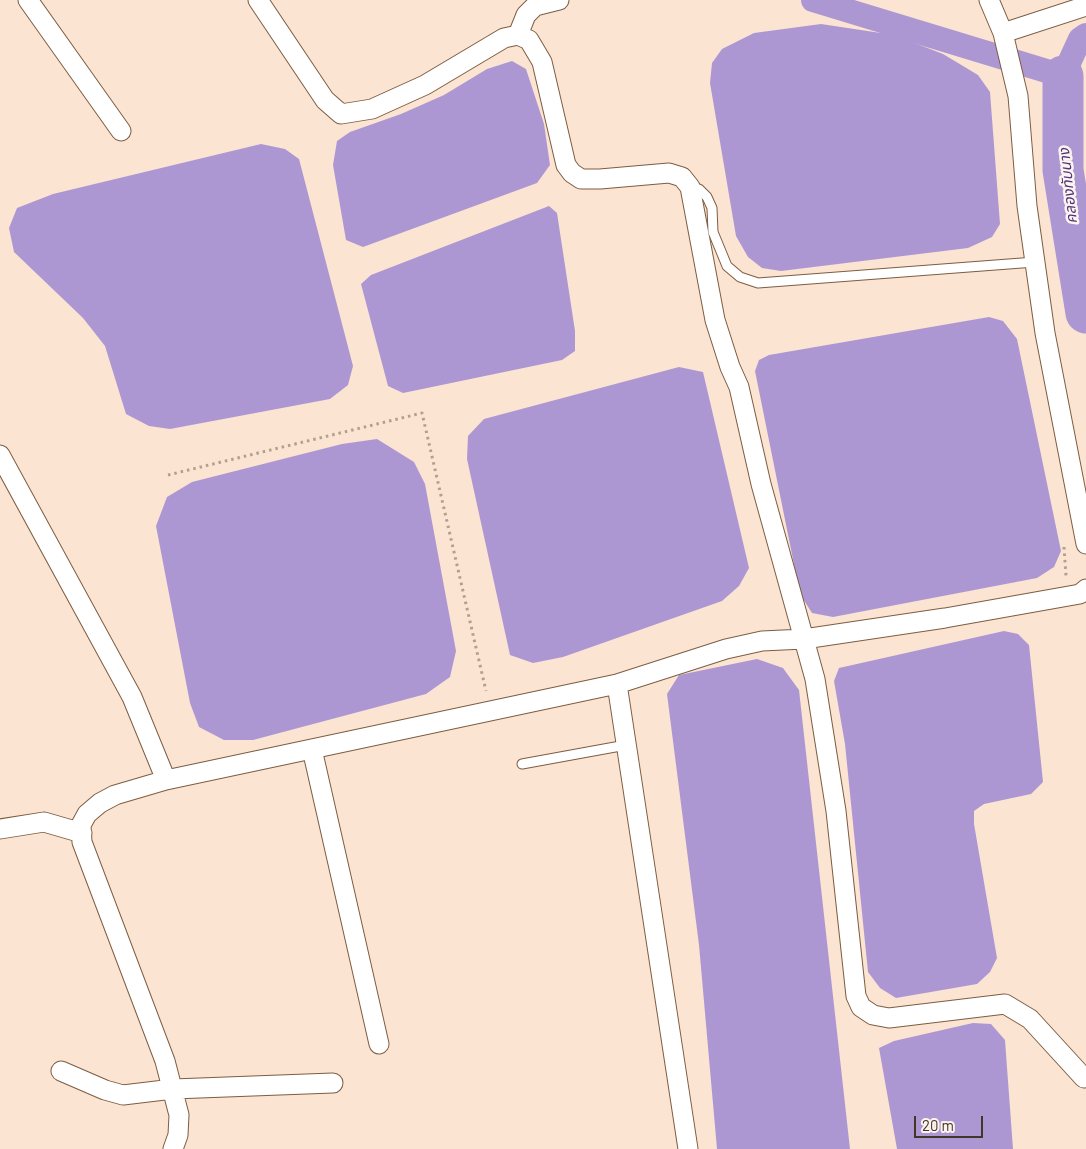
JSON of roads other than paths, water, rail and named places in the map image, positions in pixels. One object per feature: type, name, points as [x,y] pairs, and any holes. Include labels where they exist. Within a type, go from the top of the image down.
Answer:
[{"type":"street","points":[[28,0],[121,131]]},
{"type":"street","points":[[258,0],[325,100],[341,114],[372,109],[416,89],[504,38],[518,34],[529,40],[542,62],[566,165],[572,173],[581,179],[669,172],[682,177],[690,187],[716,320],[730,367],[739,387],[761,484],[804,639],[818,698],[836,811],[856,996],[862,1007],[873,1015],[889,1018],[1005,1004],[1030,1019],[1084,1078]]},
{"type":"street","points":[[518,34],[526,16],[535,6],[559,0]]},
{"type":"street","points":[[989,0],[1003,33],[1018,96],[1027,206],[1045,333],[1086,544]]},
{"type":"street","points":[[1003,33],[1086,6]]},
{"type":"street","points":[[0,455],[132,697],[166,780]]},
{"type":"street","points":[[173,1149],[178,1135],[179,1115],[173,1089],[150,1016],[82,842],[81,825],[87,814],[100,803],[115,795],[166,780],[617,684],[726,649],[762,641],[804,639],[1080,594],[1086,589]]},
{"type":"street","points":[[617,684],[688,1149]]},
{"type":"street","points":[[312,749],[380,1044]]},
{"type":"street","points":[[0,829],[44,822],[82,833]]},
{"type":"street","points":[[61,1071],[114,1094],[173,1089],[333,1082]]},
{"type":"lane","points":[[690,187],[699,189],[707,197],[712,208],[713,232],[727,266],[740,277],[758,283],[1035,262]]},
{"type":"lane","points":[[522,764],[626,745]]},
{"type":"waterway","points":[[813,0],[1063,76],[1080,39],[1086,35]]},
{"type":"waterway","name":"คลองทับนาง","points":[[1063,76],[1063,170],[1086,313]]}]
